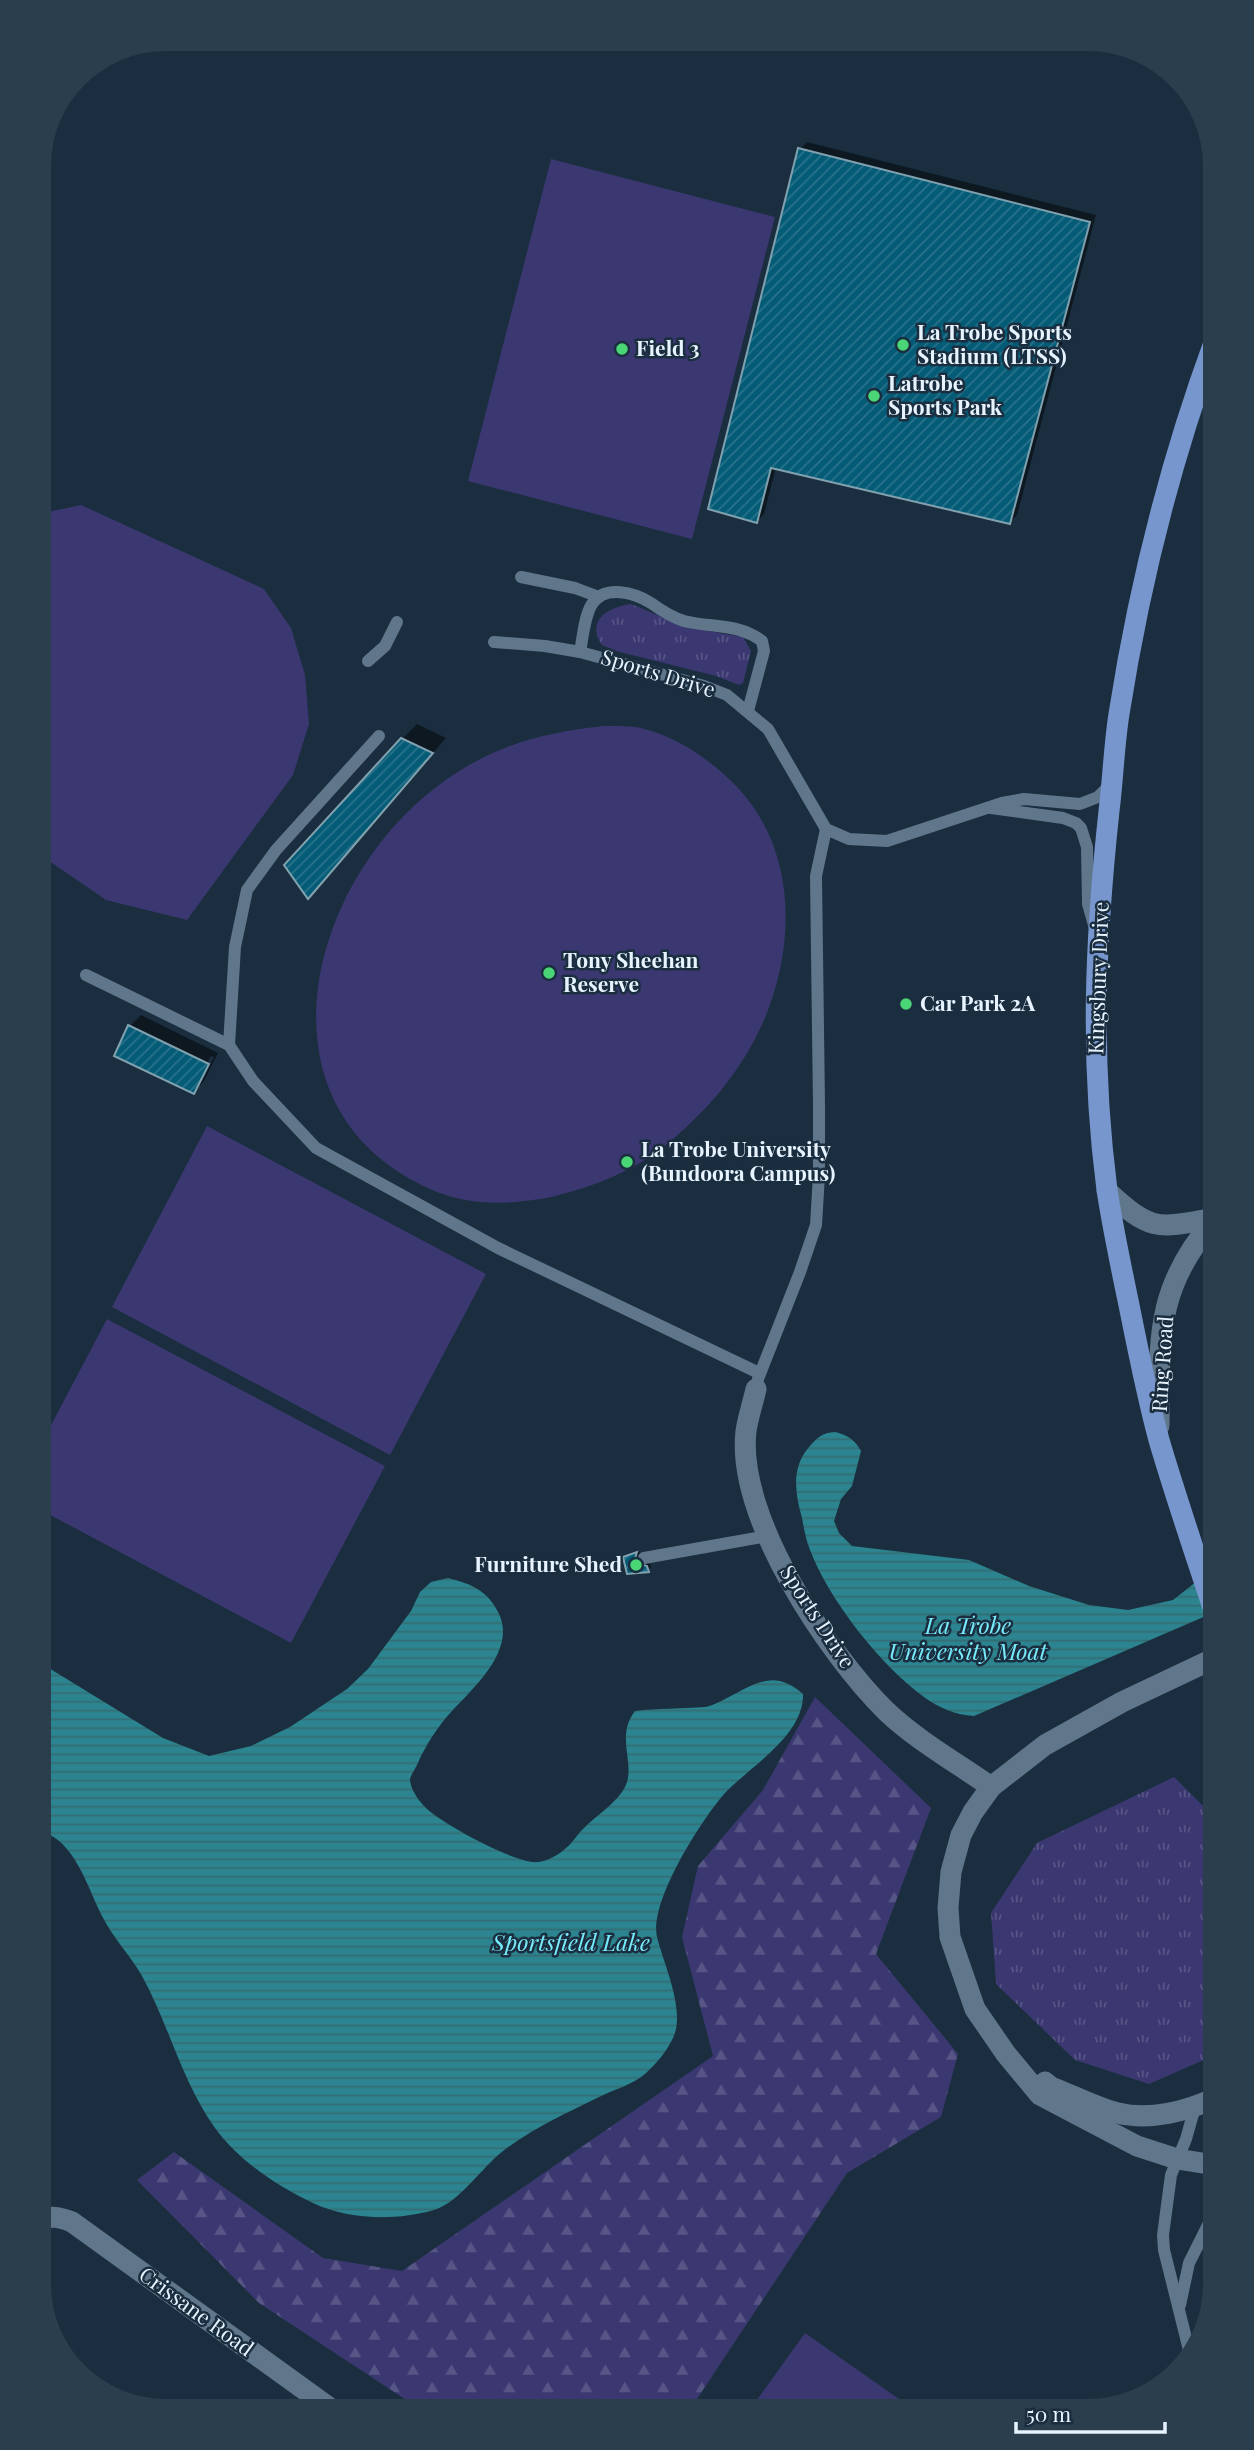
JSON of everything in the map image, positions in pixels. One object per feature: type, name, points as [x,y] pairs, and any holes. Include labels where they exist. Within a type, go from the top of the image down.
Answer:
[{"type":"main road","name":"Kingsbury Drive","points":[[1203,377],[1186,424],[1143,581],[1118,718],[1098,940],[1095,1018],[1097,1087],[1107,1191],[1137,1347],[1159,1439],[1203,1575]]},
{"type":"street","name":"Ring Road","points":[[1107,1191],[1133,1215],[1153,1224],[1170,1226],[1203,1220]]},
{"type":"street","name":"Ring Road","points":[[1159,1439],[1163,1322],[1170,1292],[1180,1268],[1203,1233]]},
{"type":"street","name":"Sports Drive","points":[[758,1381],[746,1432],[748,1468],[756,1505],[768,1536],[806,1607],[863,1686],[889,1713],[928,1745],[991,1787]]},
{"type":"street","points":[[1203,1664],[1122,1702],[1045,1745],[991,1787],[973,1812],[961,1836],[951,1872],[949,1917],[950,1937],[975,2009],[1006,2054],[1040,2095],[1137,2146],[1177,2159],[1203,2163]]},
{"type":"street","points":[[1006,2054],[1051,2087],[1118,2113],[1163,2114],[1203,2104]]},
{"type":"street","name":"Crissane Road","points":[[51,2219],[72,2222],[317,2399]]},
{"type":"lane","points":[[522,577],[575,588],[599,597],[619,592],[635,595],[667,615],[685,621],[751,633],[762,642],[764,651],[748,711]]},
{"type":"lane","name":"Sports Drive","points":[[599,597],[592,604],[587,617],[580,652],[704,686],[727,695],[768,729],[826,829]]},
{"type":"lane","points":[[368,661],[385,646],[397,622]]},
{"type":"lane","points":[[494,642],[580,652]]},
{"type":"lane","points":[[229,1045],[235,947],[247,890],[276,850],[379,736]]},
{"type":"lane","points":[[86,975],[229,1045],[253,1081],[316,1148],[498,1248],[758,1381],[816,1225],[820,1105],[816,876],[826,829],[849,839],[887,841],[1002,803],[1024,799],[1080,804],[1098,797],[1112,783]]},
{"type":"lane","points":[[987,808],[1063,818],[1081,828],[1087,847],[1088,904],[1098,940]]},
{"type":"lane","points":[[644,1558],[768,1536]]},
{"type":"lane","points":[[1187,2342],[1164,2250],[1163,2235],[1171,2175],[1186,2139],[1195,2107]]},
{"type":"lane","points":[[1179,2308],[1189,2263],[1203,2236]]},
{"type":"green space","name":"Field 3","points":[[551,159],[775,217],[692,539],[468,481]]},
{"type":"green space","points":[[81,505],[264,589],[291,628],[305,675],[309,724],[293,775],[187,920],[106,900],[51,862],[51,511]]},
{"type":"green space","points":[[631,604],[686,627],[743,637],[751,651],[743,683],[739,685],[716,676],[616,651],[602,645],[596,628],[602,616],[615,608]]},
{"type":"green space","name":"Tony Sheehan Reserve","points":[[604,726],[641,728],[678,742],[721,771],[755,809],[772,841],[782,876],[786,913],[776,987],[763,1022],[746,1055],[728,1081],[686,1128],[649,1157],[607,1179],[546,1198],[487,1203],[444,1195],[430,1189],[373,1152],[337,1105],[319,1051],[318,993],[331,935],[357,878],[393,827],[439,785],[497,751],[537,737]]},
{"type":"green space","points":[[207,1126],[486,1274],[390,1455],[112,1307]]},
{"type":"green space","points":[[107,1319],[385,1466],[291,1643],[51,1515],[51,1425]]},
{"type":"green space","points":[[815,1697],[931,1808],[876,1954],[958,2054],[941,2117],[847,2173],[697,2399],[405,2399],[259,2303],[137,2180],[174,2152],[323,2258],[402,2271],[713,2056],[682,1937],[698,1866],[763,1790]]},
{"type":"green space","points":[[1174,1777],[1203,1806],[1203,2060],[1149,2084],[1075,2060],[996,1984],[991,1913],[1037,1843]]},
{"type":"green space","points":[[805,2333],[899,2399],[758,2399]]},
{"type":"water","name":"La Trobe University Moat","points":[[835,1432],[844,1435],[851,1438],[861,1451],[852,1486],[841,1499],[834,1521],[839,1533],[852,1546],[969,1560],[1029,1586],[1089,1605],[1128,1610],[1173,1600],[1203,1576],[1203,1617],[974,1716],[942,1708],[908,1684],[858,1631],[830,1590],[810,1550],[798,1499],[797,1472],[803,1455],[823,1435]]},
{"type":"water","name":"Sportsfield Lake","points":[[448,1578],[483,1593],[498,1612],[503,1626],[502,1640],[490,1667],[432,1736],[410,1783],[418,1798],[433,1814],[461,1832],[513,1857],[538,1862],[556,1855],[618,1797],[627,1783],[629,1773],[626,1732],[635,1711],[708,1706],[755,1684],[773,1680],[793,1686],[803,1694],[801,1709],[786,1736],[725,1793],[691,1841],[669,1883],[657,1922],[657,1937],[669,1974],[677,2015],[671,2043],[657,2062],[635,2081],[562,2115],[514,2143],[444,2206],[404,2216],[357,2216],[313,2203],[259,2171],[224,2140],[203,2110],[152,1995],[106,1924],[71,1854],[51,1836],[51,1669],[163,1738],[209,1756],[251,1746],[290,1727],[347,1689],[368,1669],[411,1611],[420,1592],[431,1582]]},
{"type":"building","name":"La Trobe Sports Stadium (LTSS)","points":[[798,148],[1090,222],[1010,524],[771,468],[757,523],[708,509]]},
{"type":"building","points":[[401,738],[433,753],[308,899],[284,865]]},
{"type":"building","points":[[128,1025],[209,1064],[194,1094],[114,1056]]},
{"type":"building","name":"Furniture Shed","points":[[637,1552],[637,1563],[647,1566],[649,1572],[627,1574],[623,1557]]},
{"type":"place","name":"La Trobe Sports Stadium (LTSS)","points":[[903,345]]},
{"type":"place","name":"Field 3","points":[[622,349]]},
{"type":"place","name":"Latrobe Sports Park","points":[[874,396]]},
{"type":"place","name":"Tony Sheehan Reserve","points":[[549,973]]},
{"type":"place","name":"Car Park 2A","points":[[906,1004]]},
{"type":"place","name":"La Trobe University (Bundoora Campus)","points":[[627,1162]]},
{"type":"place","name":"Furniture Shed","points":[[636,1565]]}]
